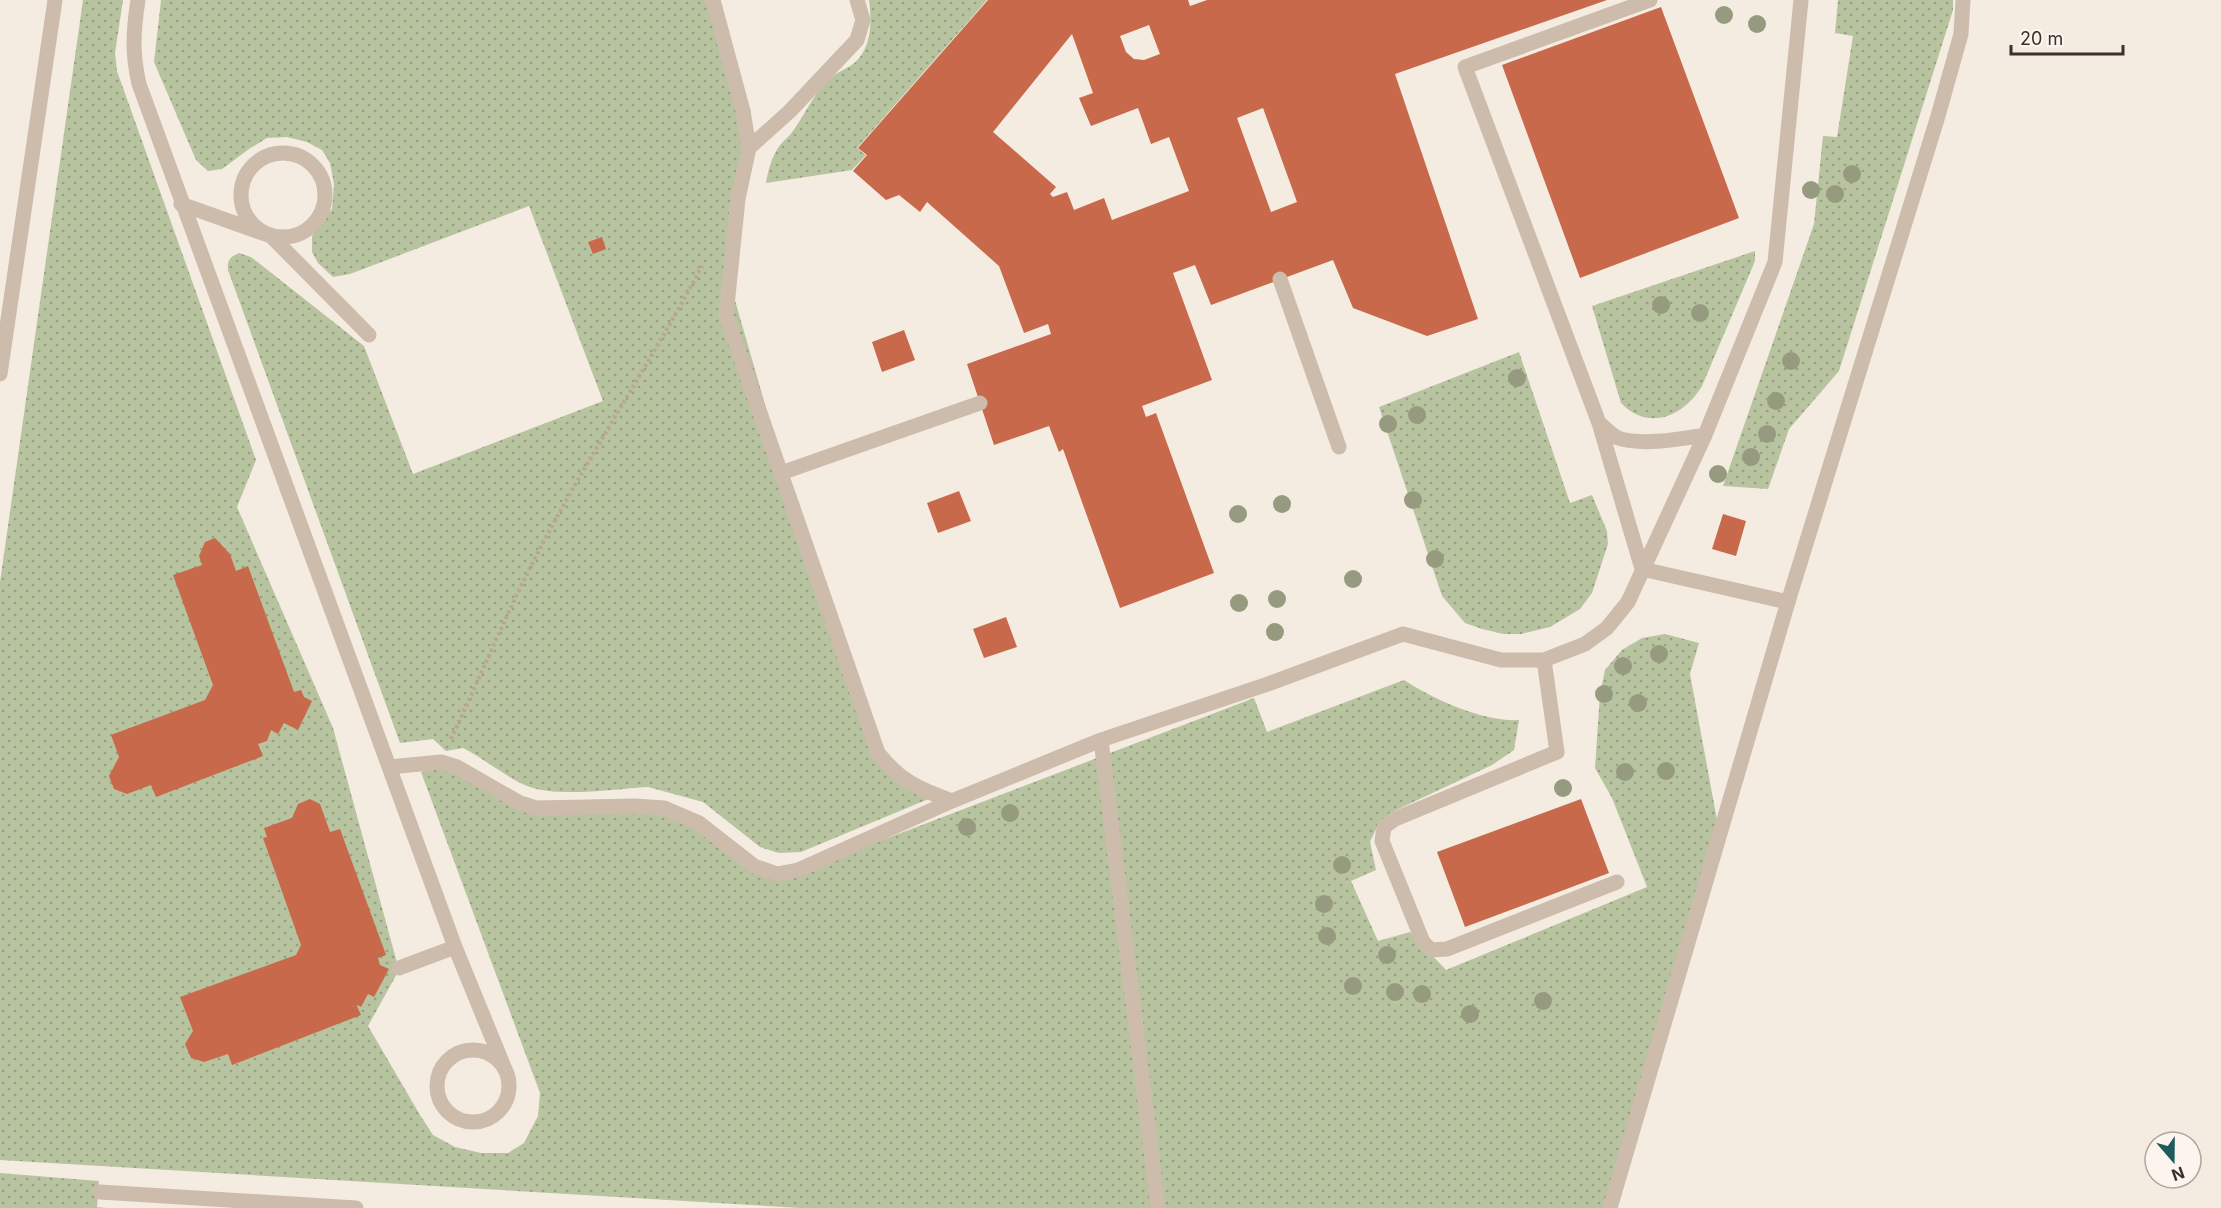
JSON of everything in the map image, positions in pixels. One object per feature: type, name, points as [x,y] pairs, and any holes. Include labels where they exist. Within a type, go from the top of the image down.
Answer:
[{"type":"street","points":[[0,374],[55,0]]},
{"type":"street","points":[[138,0],[133,58],[139,84],[455,947],[504,1067],[509,1080],[504,1103],[497,1112],[487,1119],[476,1122],[453,1115],[438,1097],[438,1079],[445,1063],[453,1055],[464,1050],[476,1050],[498,1059],[504,1067]]},
{"type":"street","points":[[713,0],[743,111],[749,148],[738,199],[726,315],[878,753],[903,779],[922,790],[952,801]]},
{"type":"street","points":[[749,148],[790,111],[857,40],[863,20],[857,0]]},
{"type":"street","points":[[1642,569],[1599,423],[1465,67],[1647,0]]},
{"type":"street","points":[[389,767],[441,762],[457,767],[520,803],[536,808],[635,806],[664,808],[699,823],[754,866],[777,874],[798,870],[952,801],[1101,740],[1265,685],[1402,633],[1502,660],[1544,660],[1585,644],[1608,628],[1628,602],[1705,435],[1775,262],[1801,0]]},
{"type":"street","points":[[1610,1208],[1788,602],[1938,116],[1961,34],[1964,0]]},
{"type":"street","points":[[182,204],[271,236],[290,237],[304,232],[315,222],[322,210],[325,196],[323,181],[316,168],[306,159],[293,154],[280,153],[266,156],[255,163],[246,174],[241,186],[240,200],[244,213],[252,224],[271,236],[369,335]]},
{"type":"street","points":[[1280,279],[1339,447]]},
{"type":"street","points":[[781,473],[980,403]]},
{"type":"street","points":[[1599,423],[1617,437],[1640,440],[1671,440],[1705,435]]},
{"type":"street","points":[[1642,569],[1788,602]]},
{"type":"street","points":[[1544,660],[1557,752],[1395,819],[1384,827],[1382,841],[1423,942],[1431,950],[1447,950],[1617,882]]},
{"type":"street","points":[[1101,740],[1158,1208]]},
{"type":"street","points":[[399,968],[455,947]]},
{"type":"street","points":[[100,1192],[307,1207],[356,1208]]},
{"type":"path","points":[[441,762],[533,562],[600,440],[678,313],[705,261]]},
{"type":"green space","points":[[83,0],[123,0],[115,53],[117,71],[256,460],[237,507],[333,728],[399,970],[368,1026],[433,1135],[455,1147],[481,1153],[508,1153],[524,1143],[538,1116],[540,1093],[421,772],[444,767],[536,806],[666,809],[757,864],[796,873],[1254,698],[1267,732],[1404,680],[1460,708],[1490,717],[1519,720],[1514,750],[1492,765],[1390,813],[1377,827],[1370,842],[1376,870],[1351,881],[1378,941],[1410,932],[1446,970],[1647,887],[1612,798],[1595,768],[1600,694],[1605,670],[1622,650],[1642,638],[1665,634],[1699,643],[1690,674],[1717,820],[1605,1208],[800,1208],[0,1160],[0,582]]},
{"type":"green space","points":[[161,0],[710,0],[751,112],[732,290],[838,658],[871,754],[931,798],[801,852],[779,853],[760,847],[703,802],[648,787],[586,792],[540,790],[520,783],[463,748],[446,751],[433,739],[400,743],[228,270],[230,259],[239,253],[251,257],[364,346],[413,474],[603,401],[529,206],[350,274],[333,277],[318,263],[312,252],[312,236],[332,209],[334,184],[330,163],[322,150],[307,142],[287,137],[267,138],[222,169],[208,171],[196,160],[154,62]]},
{"type":"green space","points":[[869,0],[987,0],[857,148],[866,155],[852,170],[766,183],[776,152],[821,88],[832,76],[853,64],[864,51],[870,26]]},
{"type":"green space","points":[[1838,0],[1953,0],[1953,10],[1839,371],[1789,429],[1768,489],[1723,486],[1814,224],[1823,136],[1837,137],[1853,36],[1835,33]]},
{"type":"green space","points":[[1755,251],[1755,261],[1702,386],[1694,397],[1676,412],[1665,417],[1654,418],[1643,417],[1632,412],[1621,403],[1592,306]]},
{"type":"green space","points":[[1519,352],[1570,503],[1592,495],[1607,531],[1608,544],[1592,593],[1580,609],[1550,627],[1521,634],[1504,634],[1465,623],[1442,596],[1379,407]]},
{"type":"green space","points":[[0,1173],[99,1181],[97,1207],[106,1208],[0,1208]]},
{"type":"building","points":[[988,0],[1188,0],[1190,6],[1207,0],[1607,0],[1395,74],[1478,319],[1427,336],[1353,308],[1333,260],[1211,305],[1195,265],[1173,273],[1212,380],[1142,406],[1146,417],[1156,413],[1214,573],[1120,608],[1063,449],[1059,452],[1049,426],[994,445],[967,364],[1051,334],[1048,324],[1024,333],[999,266],[927,202],[920,212],[899,195],[886,200],[853,171],[867,155],[858,148]],"holes":[[[1149,25],[1160,54],[1144,60],[1134,59],[1126,52],[1120,36]],[[1072,34],[1093,93],[1079,98],[1091,126],[1138,108],[1151,144],[1169,137],[1189,191],[1112,220],[1104,198],[1074,210],[1067,192],[1053,197],[1050,194],[1056,187],[993,132]],[[1263,108],[1297,202],[1271,212],[1237,118]]]},
{"type":"building","points":[[1661,7],[1739,218],[1580,278],[1502,65]]},
{"type":"building","points":[[602,237],[606,249],[593,254],[588,242]]},
{"type":"building","points":[[904,330],[915,360],[882,372],[872,342]]},
{"type":"building","points":[[959,491],[971,521],[938,533],[927,503]]},
{"type":"building","points":[[1723,514],[1746,521],[1736,556],[1712,549]]},
{"type":"building","points":[[215,538],[230,554],[236,571],[248,566],[294,692],[301,690],[304,697],[312,701],[298,730],[284,723],[278,734],[271,730],[267,741],[258,744],[263,756],[156,797],[151,785],[127,794],[114,789],[109,776],[119,757],[111,735],[205,700],[213,685],[173,575],[202,565],[199,556],[205,542]]},
{"type":"building","points":[[1006,617],[1017,647],[984,658],[973,629]]},
{"type":"building","points":[[310,799],[320,804],[330,832],[340,829],[386,955],[378,958],[380,965],[389,969],[374,997],[368,994],[361,1007],[356,1004],[361,1015],[232,1065],[228,1054],[204,1062],[191,1058],[185,1044],[193,1031],[180,997],[296,955],[301,945],[263,838],[267,837],[264,828],[292,818],[298,804]]},
{"type":"building","points":[[1581,799],[1609,873],[1465,927],[1437,852]]}]
